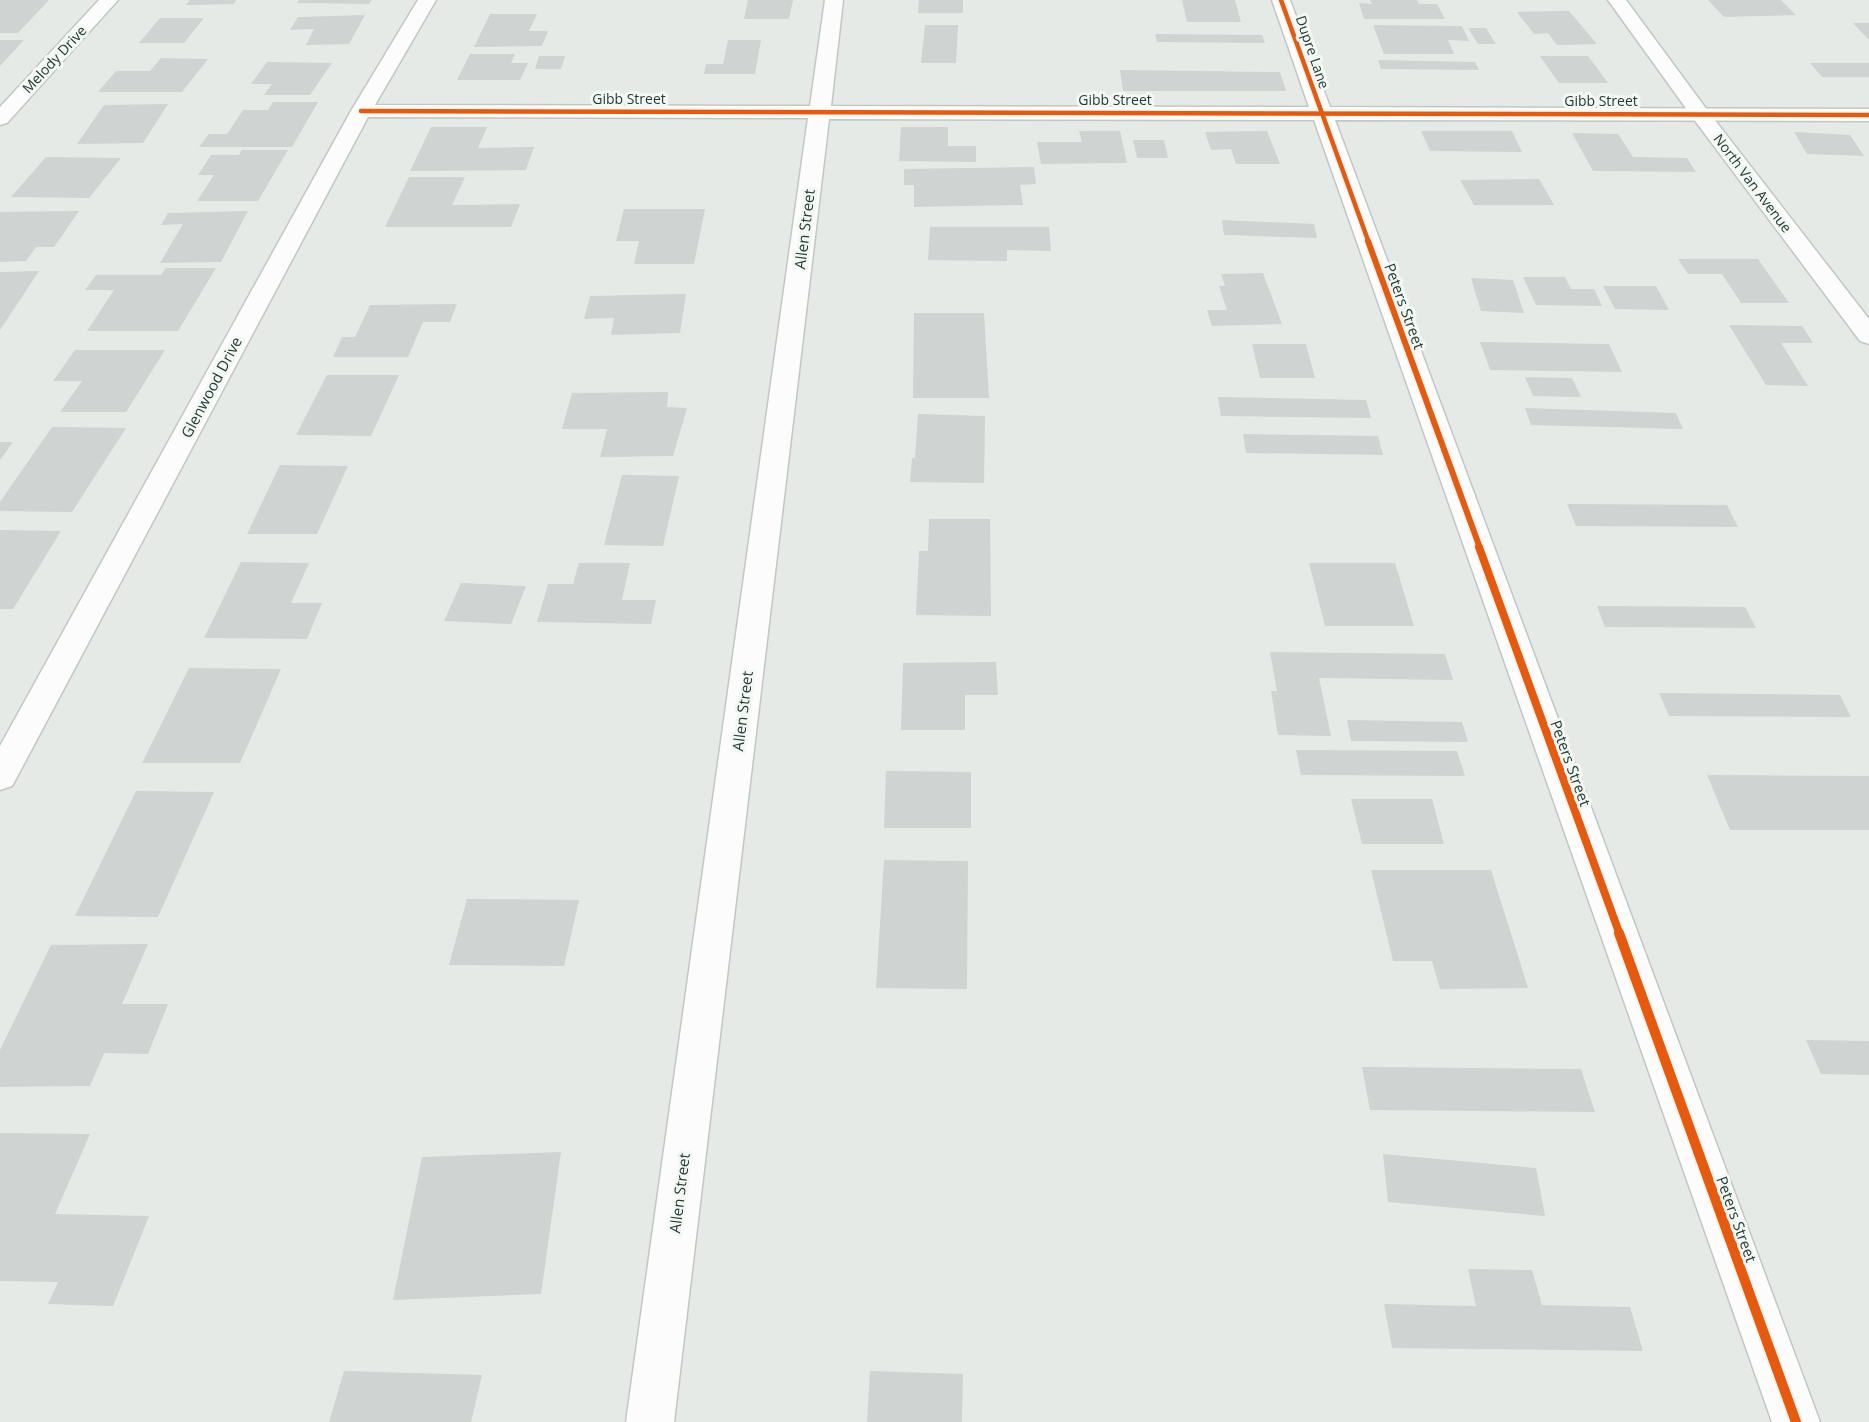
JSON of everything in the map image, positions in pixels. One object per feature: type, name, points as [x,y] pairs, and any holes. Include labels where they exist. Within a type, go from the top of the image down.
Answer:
[{"type":"street","name":"Melody Drive","points":[[0,119],[9,98],[109,0]]},
{"type":"street","name":"Glenwood Drive","points":[[0,777],[361,111],[427,0]]},
{"type":"street","name":"Allen Street","points":[[650,1422],[834,0]]},
{"type":"street","name":"Dupre Lane","points":[[1281,0],[1320,112]]},
{"type":"street","name":"North Van Avenue","points":[[1617,0],[1700,114],[1869,336]]},
{"type":"street","name":"Gibb Street","points":[[361,111],[1869,115]]},
{"type":"street","name":"Peters Street","points":[[1320,112],[1796,1422]]},
{"type":"building","points":[[0,0],[49,0],[18,33],[0,33]]},
{"type":"building","points":[[190,0],[236,0],[234,4],[186,5]]},
{"type":"building","points":[[299,0],[372,0],[369,4],[297,3]]},
{"type":"building","points":[[748,0],[793,0],[789,19],[744,19]]},
{"type":"building","points":[[919,0],[963,0],[963,13],[918,13]]},
{"type":"building","points":[[1182,0],[1235,0],[1241,22],[1187,22]]},
{"type":"building","points":[[1370,0],[1417,0],[1419,4],[1437,4],[1445,19],[1364,19],[1359,3],[1372,4]]},
{"type":"building","points":[[1708,0],[1781,0],[1796,15],[1724,17]]},
{"type":"building","points":[[1569,11],[1597,44],[1557,45],[1548,33],[1534,34],[1517,12]]},
{"type":"building","points":[[490,14],[537,14],[529,31],[548,31],[542,46],[474,47]]},
{"type":"building","points":[[365,15],[349,44],[306,45],[314,29],[290,30],[298,17]]},
{"type":"building","points":[[160,18],[204,18],[184,43],[139,43]]},
{"type":"building","points":[[1853,23],[1869,23],[1869,40]]},
{"type":"building","points":[[925,25],[958,25],[956,63],[921,63]]},
{"type":"building","points":[[1373,25],[1462,26],[1469,41],[1448,40],[1454,54],[1384,54]]},
{"type":"building","points":[[1468,28],[1486,28],[1496,44],[1478,44]]},
{"type":"building","points":[[1155,34],[1262,35],[1265,43],[1157,42]]},
{"type":"building","points":[[0,40],[24,40],[0,66]]},
{"type":"building","points":[[728,40],[761,40],[755,74],[704,74],[706,64],[723,64]]},
{"type":"building","points":[[470,54],[515,54],[511,63],[528,63],[520,80],[457,80]]},
{"type":"building","points":[[539,56],[565,56],[561,69],[535,69]]},
{"type":"building","points":[[1540,56],[1588,56],[1608,83],[1559,83]]},
{"type":"building","points":[[161,58],[208,59],[182,92],[98,92],[116,71],[150,71]]},
{"type":"building","points":[[1378,60],[1475,62],[1479,70],[1381,69]]},
{"type":"building","points":[[267,62],[332,63],[310,95],[264,95],[272,84],[251,84]]},
{"type":"building","points":[[1810,63],[1869,63],[1869,77],[1822,77]]},
{"type":"building","points":[[1120,70],[1280,72],[1286,91],[1123,91]]},
{"type":"building","points":[[273,102],[318,102],[292,147],[199,147],[209,134],[227,134],[243,110],[268,110]]},
{"type":"building","points":[[168,104],[143,143],[77,144],[104,105]]},
{"type":"building","points":[[431,127],[487,127],[478,148],[534,147],[526,170],[410,171]]},
{"type":"building","points":[[901,127],[948,127],[948,146],[976,146],[976,162],[899,161]]},
{"type":"building","points":[[1079,131],[1120,131],[1127,163],[1041,164],[1037,142],[1082,142]]},
{"type":"building","points":[[1267,131],[1280,164],[1236,164],[1231,149],[1211,150],[1205,132]]},
{"type":"building","points":[[1421,131],[1512,131],[1522,152],[1430,151]]},
{"type":"building","points":[[1794,132],[1850,135],[1864,156],[1807,154]]},
{"type":"building","points":[[1572,133],[1618,134],[1633,157],[1687,158],[1696,172],[1593,171]]},
{"type":"building","points":[[1133,140],[1164,140],[1168,158],[1137,158]]},
{"type":"building","points":[[242,150],[288,150],[258,201],[197,201],[214,175],[198,175],[211,155],[239,155]]},
{"type":"building","points":[[46,157],[121,158],[89,198],[11,197]]},
{"type":"building","points":[[1034,167],[1036,184],[1020,185],[1023,205],[914,207],[914,185],[904,185],[904,169]]},
{"type":"building","points":[[409,177],[465,177],[452,205],[520,204],[511,227],[385,227]]},
{"type":"building","points":[[1539,179],[1554,205],[1474,205],[1460,180]]},
{"type":"building","points":[[624,209],[705,209],[694,264],[634,264],[639,241],[616,241]]},
{"type":"building","points":[[79,211],[54,247],[36,247],[26,261],[0,262],[0,212]]},
{"type":"building","points":[[248,211],[221,262],[160,263],[183,224],[161,225],[168,213]]},
{"type":"building","points":[[1222,220],[1314,224],[1317,238],[1224,235]]},
{"type":"building","points":[[930,227],[1049,227],[1051,251],[1007,250],[1007,261],[928,260]]},
{"type":"building","points":[[1678,259],[1758,259],[1789,303],[1741,303],[1722,274],[1688,274]]},
{"type":"building","points":[[166,268],[216,268],[178,331],[87,331],[114,290],[85,290],[96,275],[161,275]]},
{"type":"building","points":[[39,271],[0,330],[0,272]]},
{"type":"building","points":[[1263,273],[1282,324],[1212,326],[1207,310],[1227,310],[1219,286],[1225,286],[1221,274]]},
{"type":"building","points":[[1523,277],[1565,277],[1571,289],[1594,289],[1602,306],[1536,305]]},
{"type":"building","points":[[1471,278],[1513,280],[1524,313],[1481,311]]},
{"type":"building","points":[[1603,286],[1656,286],[1669,310],[1615,309]]},
{"type":"building","points":[[686,294],[680,333],[611,335],[614,318],[584,319],[590,296]]},
{"type":"building","points":[[457,304],[450,322],[423,322],[408,357],[333,357],[342,337],[355,337],[370,305]]},
{"type":"building","points":[[914,313],[984,313],[989,398],[913,398]]},
{"type":"building","points":[[1729,325],[1802,326],[1813,343],[1781,343],[1808,386],[1766,385]]},
{"type":"building","points":[[1480,342],[1609,344],[1622,372],[1490,370]]},
{"type":"building","points":[[1252,344],[1306,344],[1315,378],[1260,378]]},
{"type":"building","points":[[75,350],[165,350],[126,412],[60,412],[82,381],[53,381]]},
{"type":"building","points":[[327,375],[399,375],[371,436],[296,435]]},
{"type":"building","points":[[1525,377],[1572,378],[1581,397],[1533,396]]},
{"type":"building","points":[[668,392],[667,407],[687,408],[673,456],[600,457],[607,429],[562,429],[572,393]]},
{"type":"building","points":[[1218,397],[1366,400],[1371,418],[1221,416]]},
{"type":"building","points":[[1525,408],[1676,413],[1683,429],[1531,425]]},
{"type":"building","points":[[918,414],[985,416],[984,483],[910,482],[912,458],[915,458]]},
{"type":"building","points":[[52,427],[126,428],[72,512],[0,511],[0,502]]},
{"type":"building","points":[[1243,434],[1378,436],[1383,455],[1246,453]]},
{"type":"building","points":[[0,442],[13,442],[0,460]]},
{"type":"building","points":[[280,465],[348,466],[317,534],[247,534]]},
{"type":"building","points":[[622,475],[679,476],[663,546],[604,545]]},
{"type":"building","points":[[1567,504],[1727,505],[1738,527],[1576,526]]},
{"type":"building","points":[[929,519],[990,519],[991,616],[916,615],[919,551],[928,551]]},
{"type":"building","points":[[0,530],[61,531],[13,609],[0,609]]},
{"type":"building","points":[[241,562],[309,563],[291,603],[322,603],[307,639],[204,638]]},
{"type":"building","points":[[579,563],[630,563],[622,600],[656,600],[651,624],[537,622],[548,584],[573,584]]},
{"type":"building","points":[[1309,563],[1395,563],[1414,626],[1325,626]]},
{"type":"building","points":[[461,583],[526,586],[511,624],[444,621]]},
{"type":"building","points":[[1597,606],[1745,607],[1756,628],[1605,627]]},
{"type":"building","points":[[1270,652],[1445,654],[1453,680],[1319,678],[1331,736],[1278,735],[1271,691],[1277,691]]},
{"type":"building","points":[[996,662],[998,695],[965,695],[965,730],[901,730],[903,663]]},
{"type":"building","points":[[189,668],[281,669],[240,763],[142,763]]},
{"type":"building","points":[[1659,693],[1840,695],[1851,717],[1669,716]]},
{"type":"building","points":[[1347,720],[1462,722],[1468,742],[1351,741]]},
{"type":"building","points":[[1296,750],[1457,751],[1465,776],[1301,775]]},
{"type":"building","points":[[886,771],[971,772],[971,828],[884,828]]},
{"type":"building","points":[[1707,775],[1869,776],[1869,830],[1730,830]]},
{"type":"building","points":[[136,791],[214,792],[158,917],[75,916]]},
{"type":"building","points":[[1351,799],[1432,799],[1444,844],[1362,844]]},
{"type":"building","points":[[884,860],[968,861],[967,989],[876,988]]},
{"type":"building","points":[[1371,870],[1491,870],[1528,988],[1440,989],[1432,961],[1393,961]]},
{"type":"building","points":[[467,899],[579,900],[564,966],[449,965]]},
{"type":"building","points":[[148,944],[122,1004],[168,1004],[148,1054],[104,1053],[90,1086],[0,1087],[0,1050],[51,945]]},
{"type":"building","points":[[1806,1040],[1869,1041],[1869,1075],[1821,1074]]},
{"type":"building","points":[[1362,1067],[1581,1069],[1595,1112],[1370,1110]]},
{"type":"building","points":[[0,1133],[90,1134],[55,1214],[149,1216],[113,1306],[48,1304],[58,1282],[0,1281]]},
{"type":"building","points":[[561,1152],[541,1294],[393,1300],[422,1157]]},
{"type":"building","points":[[1383,1154],[1536,1168],[1545,1216],[1388,1202]]},
{"type":"building","points":[[1468,1269],[1532,1270],[1542,1305],[1630,1307],[1643,1351],[1392,1348],[1384,1304],[1476,1306]]},
{"type":"building","points":[[344,1371],[482,1375],[471,1422],[329,1422]]},
{"type":"building","points":[[870,1371],[963,1374],[962,1422],[867,1422]]},
{"type":"cycle path","points":[[1281,0],[1796,1422]]},
{"type":"cycle path","points":[[361,111],[1869,115]]}]
